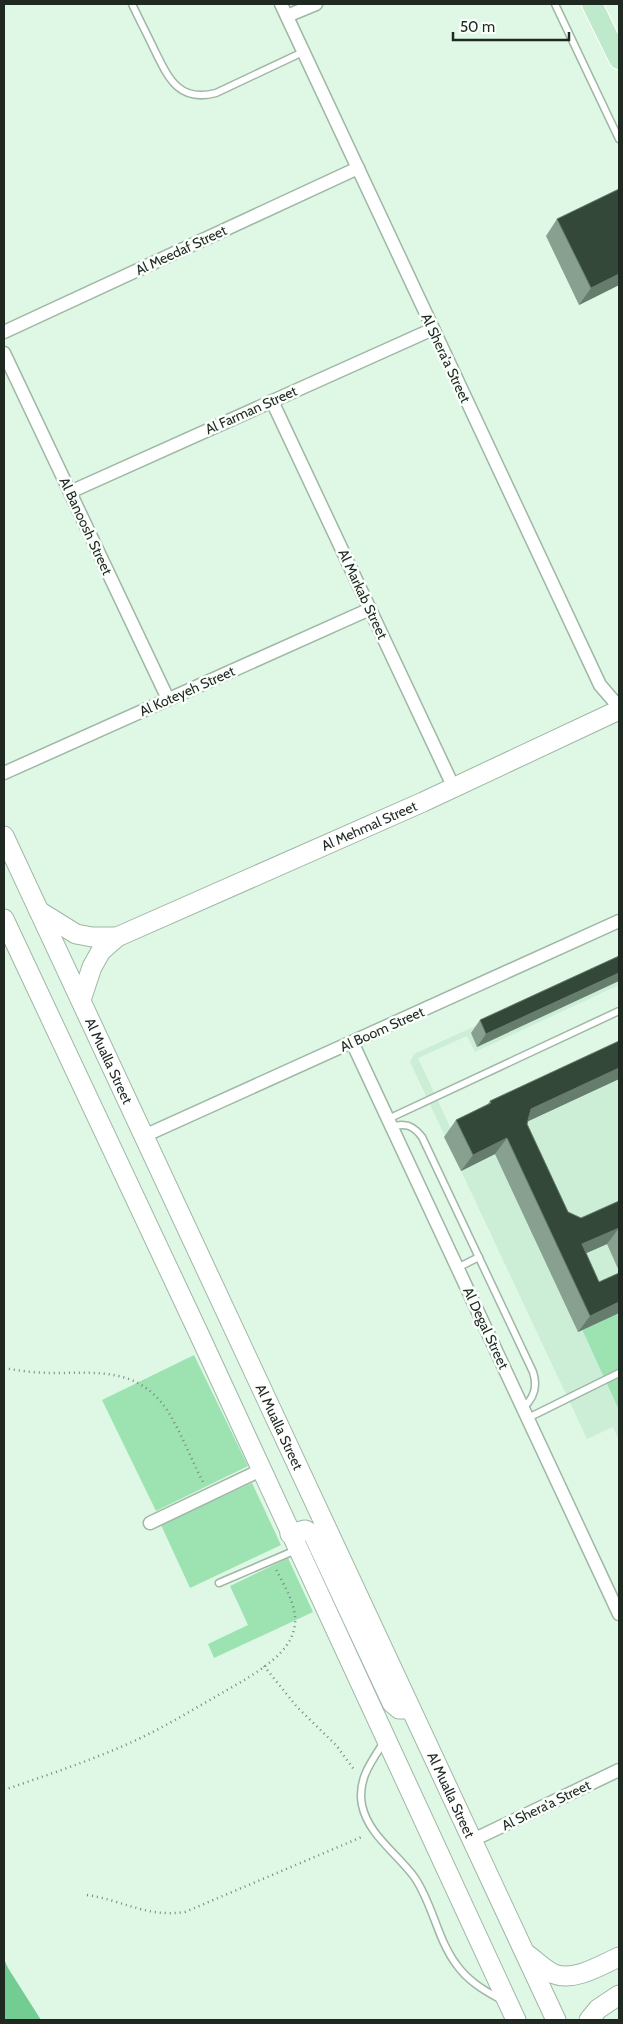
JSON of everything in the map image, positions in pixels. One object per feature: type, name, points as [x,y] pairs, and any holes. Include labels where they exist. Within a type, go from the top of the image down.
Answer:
[{"type":"main road","points":[[592,4],[619,59]]},
{"type":"main road","points":[[604,4],[619,35]]},
{"type":"street","name":"Al Shera'a Street","points":[[281,4],[600,685],[619,709]]},
{"type":"street","points":[[287,16],[316,4]]},
{"type":"street","name":"Al Meedaf Street","points":[[4,332],[358,168]]},
{"type":"street","name":"Al Farman Street","points":[[70,492],[433,328]]},
{"type":"street","name":"Al Banoosh Street","points":[[4,353],[168,699]]},
{"type":"street","name":"Al Markab Street","points":[[272,401],[454,788]]},
{"type":"street","name":"Al Koteyeh Street","points":[[4,773],[370,609]]},
{"type":"street","name":"Al Mehmal Street","points":[[80,1000],[92,967],[102,951],[117,937],[454,788],[619,709]]},
{"type":"street","name":"Al Mualla Street","points":[[4,836],[556,2020]]},
{"type":"street","name":"Al Mehmal Street","points":[[39,911],[76,934],[92,937],[117,937]]},
{"type":"street","points":[[4,919],[516,2020]]},
{"type":"street","name":"Al Boom Street","points":[[144,1136],[619,921]]},
{"type":"street","name":"Al Degal Street","points":[[352,1042],[619,1614]]},
{"type":"street","points":[[150,1523],[261,1470]]},
{"type":"street","points":[[294,1542],[304,1530],[313,1534],[389,1699],[399,1709],[410,1709]]},
{"type":"street","name":"Al Shera'a Street","points":[[473,1840],[619,1770]]},
{"type":"street","points":[[525,1953],[553,1974],[566,1976],[580,1973],[619,1957]]},
{"type":"street","points":[[589,2020],[598,2009],[619,1995]]},
{"type":"lane","points":[[132,4],[170,80],[183,91],[191,94],[207,95],[216,92],[303,52]]},
{"type":"lane","points":[[555,4],[619,139]]},
{"type":"lane","points":[[390,1123],[619,1011]]},
{"type":"lane","points":[[390,1123],[413,1127],[422,1137],[535,1378],[536,1385],[525,1413]]},
{"type":"lane","points":[[457,1268],[479,1258]]},
{"type":"lane","points":[[525,1413],[619,1373]]},
{"type":"lane","points":[[219,1584],[273,1561],[294,1542]]},
{"type":"lane","points":[[386,1739],[370,1763],[362,1783],[362,1804],[367,1819],[375,1832],[404,1865],[423,1891],[448,1951],[456,1964],[476,1985],[508,2003]]},
{"type":"path","points":[[4,1368],[50,1373],[108,1373],[142,1386],[167,1411],[209,1494]]},
{"type":"path","points":[[4,1790],[75,1765],[132,1742],[250,1677],[284,1649],[293,1634],[295,1626],[294,1609],[273,1561]]},
{"type":"path","points":[[264,1666],[292,1701],[336,1745],[362,1783]]},
{"type":"path","points":[[87,1895],[114,1900],[152,1913],[185,1912],[375,1832]]},
{"type":"shaded area","points":[[619,960],[619,985],[475,1052],[467,1036],[418,1058],[451,1129],[619,1051],[619,1441],[613,1427],[587,1439],[410,1062],[414,1054]]},
{"type":"shaded area","points":[[619,1310],[619,1410],[581,1327]]},
{"type":"shaded area","points":[[194,1355],[248,1466],[156,1511],[102,1400]]},
{"type":"shaded area","points":[[252,1483],[281,1545],[190,1588],[161,1525]]},
{"type":"shaded area","points":[[288,1558],[313,1612],[214,1658],[208,1644],[248,1625],[230,1586]]},
{"type":"shaded area","points":[[4,1959],[8,1968],[41,2020],[4,2020]]},
{"type":"building","points":[[619,189],[619,274],[591,288],[557,219]]},
{"type":"building","points":[[619,956],[619,973],[486,1034],[480,1020]]},
{"type":"building","points":[[619,1041],[619,1068],[531,1109],[527,1124],[568,1212],[581,1218],[619,1201],[619,1228],[582,1244],[599,1282],[619,1273],[619,1302],[590,1316],[507,1138],[473,1155],[456,1120],[491,1103],[490,1101]]}]
